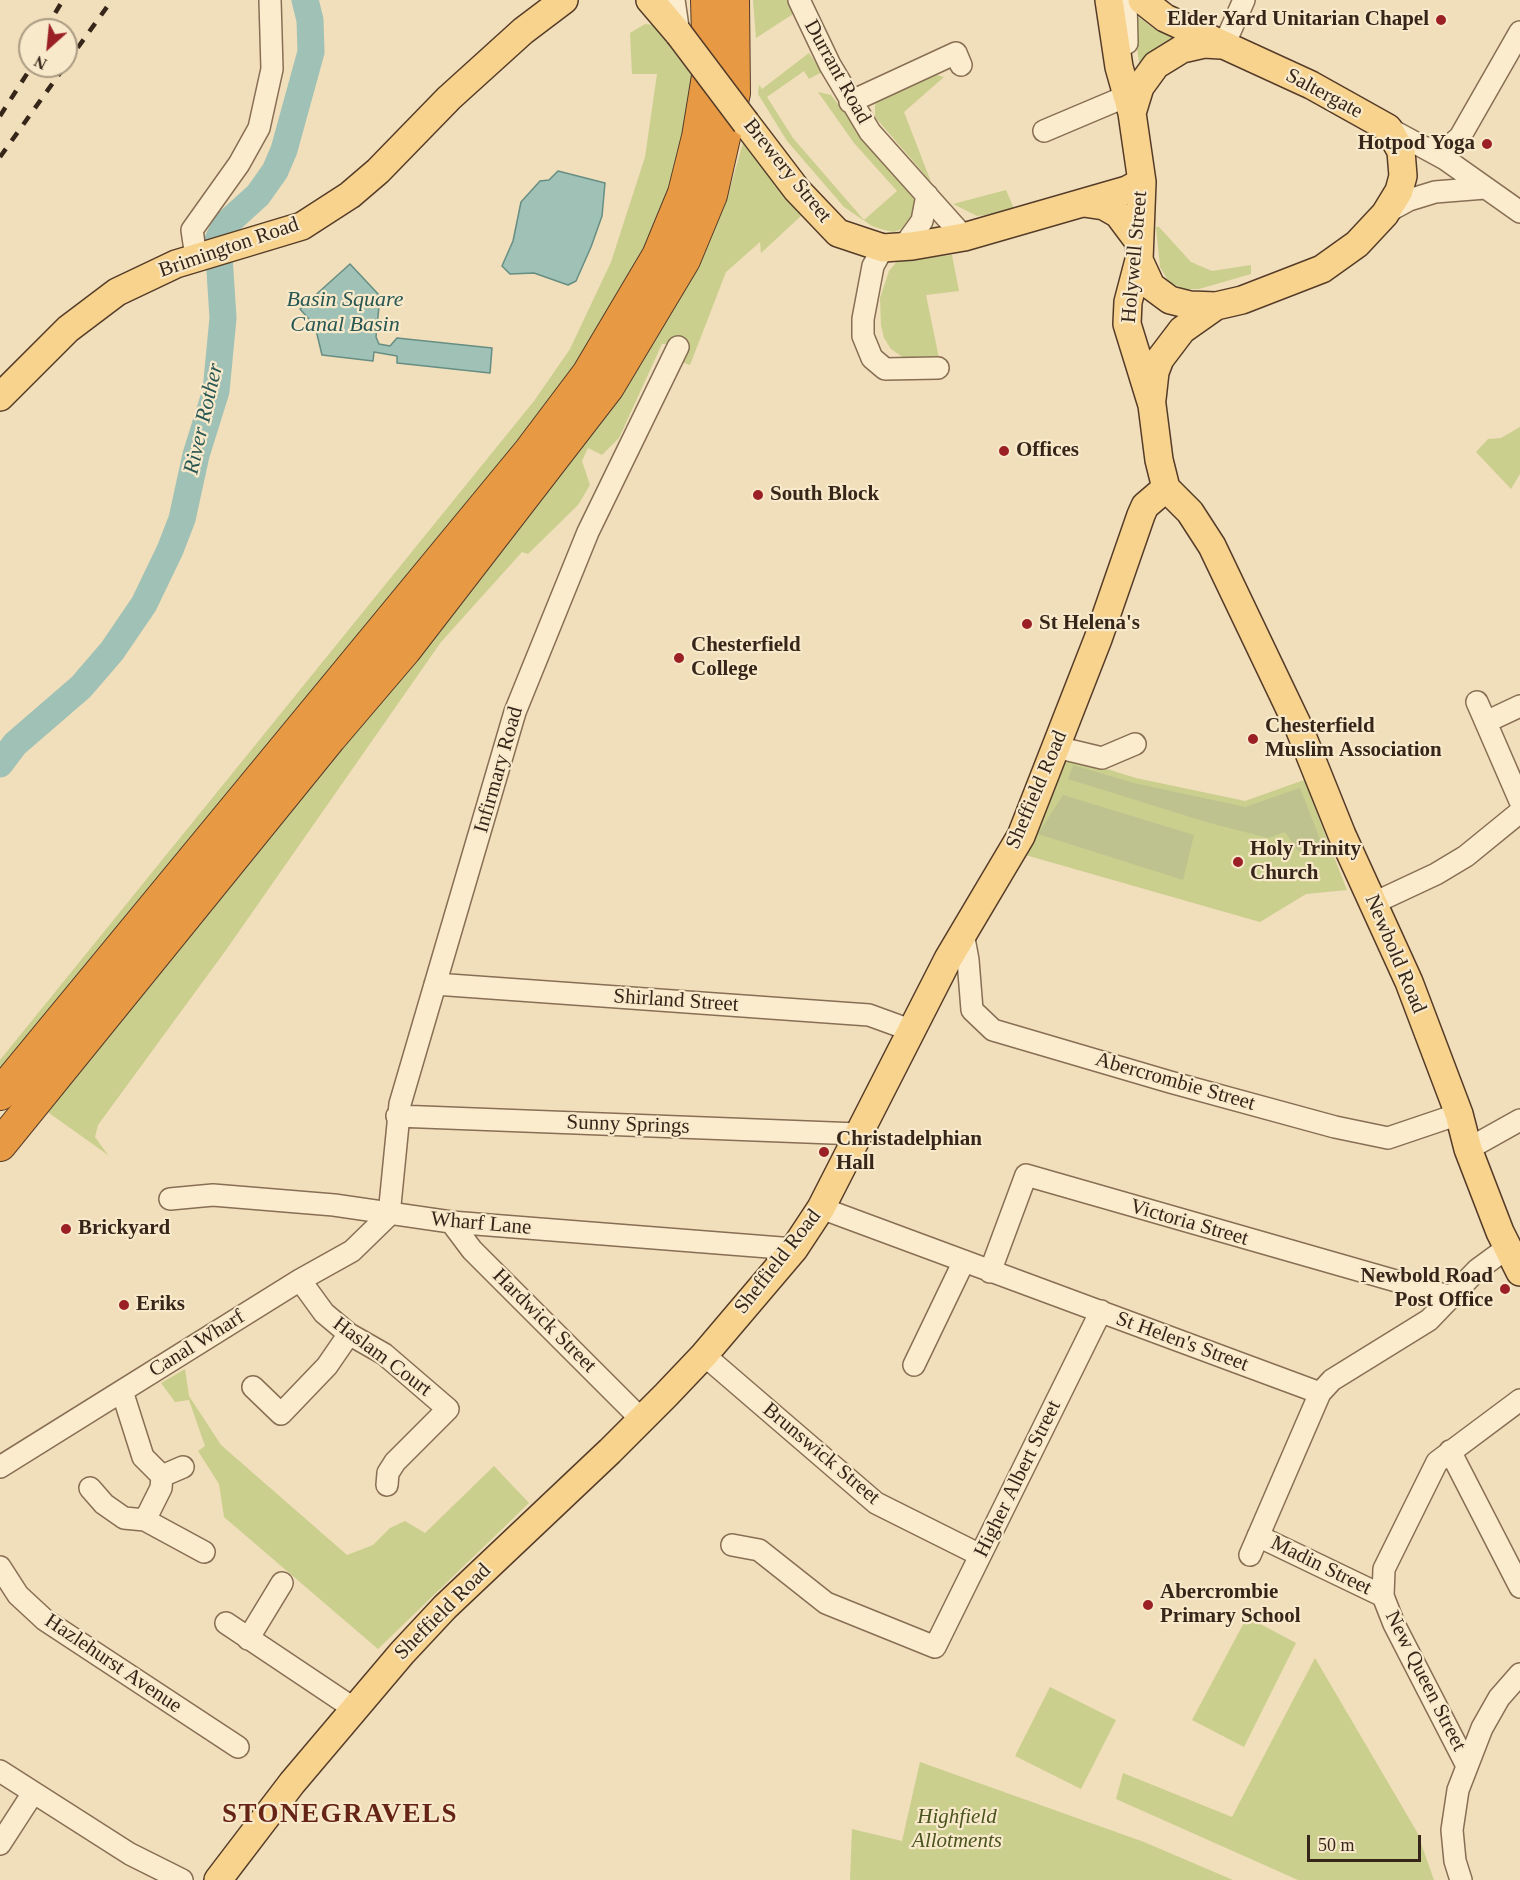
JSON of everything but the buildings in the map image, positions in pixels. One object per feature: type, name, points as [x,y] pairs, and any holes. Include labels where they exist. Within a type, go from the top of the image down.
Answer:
[{"type":"highway","points":[[0,1094],[530,451],[588,374],[658,256],[684,193],[698,137],[710,70],[707,0]]},
{"type":"highway","points":[[0,1145],[322,747],[405,650],[608,387],[684,260],[711,195],[734,93],[733,0]]},
{"type":"main road","name":"Brimington Road","points":[[0,397],[68,329],[117,291],[196,257],[302,226],[350,195],[378,171],[448,98],[523,31],[564,0]]},
{"type":"main road","name":"Brewery Street","points":[[650,0],[679,34],[797,190],[838,233],[893,247],[964,237]]},
{"type":"main road","name":"Holywell Street","points":[[1109,0],[1124,107],[1142,182],[1139,251],[1128,302],[1126,324],[1152,405],[1159,460],[1166,488]]},
{"type":"main road","name":"Saltergate","points":[[1150,4],[1224,45],[1311,85],[1388,128]]},
{"type":"main road","points":[[1124,107],[1165,59],[1182,49],[1204,44],[1224,45]]},
{"type":"main road","points":[[1084,203],[1104,206],[1118,214],[1139,251],[1150,286],[1160,294],[1190,305],[1216,306],[1270,291],[1322,269],[1358,244],[1385,214],[1399,191],[1403,176],[1401,151],[1388,128]]},
{"type":"main road","points":[[964,237],[1127,190],[1142,182]]},
{"type":"main road","name":"Holywell Street","points":[[1152,405],[1155,372],[1160,359],[1182,330],[1216,306]]},
{"type":"main road","name":"Sheffield Road","points":[[218,1880],[353,1708],[444,1607],[610,1452],[640,1418],[704,1355],[794,1249],[821,1208],[963,933],[1021,836],[1141,515],[1145,506],[1166,488]]},
{"type":"main road","name":"Newbold Road","points":[[1166,488],[1190,512],[1212,546],[1299,728],[1342,835],[1409,982],[1459,1113],[1468,1149],[1507,1248],[1520,1272]]},
{"type":"street","points":[[196,257],[192,230],[239,164],[259,128],[272,69],[270,0]]},
{"type":"street","name":"Brewery Street","points":[[674,0],[679,34]]},
{"type":"street","name":"Durrant Road","points":[[799,0],[808,23],[850,102],[870,132],[964,237]]},
{"type":"street","points":[[1044,131],[1124,107],[1125,0]]},
{"type":"street","points":[[1224,45],[1244,0]]},
{"type":"street","points":[[1428,148],[1443,148],[1460,137],[1520,32]]},
{"type":"street","points":[[850,102],[956,53],[961,64]]},
{"type":"street","name":"Saltergate","points":[[1388,128],[1428,148],[1520,212]]},
{"type":"street","points":[[1385,214],[1409,200],[1435,192],[1485,188]]},
{"type":"street","points":[[927,195],[922,221],[873,266],[863,320],[863,336],[872,358],[885,369],[938,368]]},
{"type":"street","name":"Infirmary Road","points":[[389,1215],[397,1116],[515,712],[543,637],[614,474],[678,347]]},
{"type":"street","points":[[1477,702],[1520,801]]},
{"type":"street","points":[[1486,722],[1520,706]]},
{"type":"street","points":[[1056,747],[1102,758],[1135,744]]},
{"type":"street","points":[[1374,903],[1436,874],[1466,856],[1520,812]]},
{"type":"street","name":"Abercrombie Street","points":[[963,933],[968,960],[972,1010],[993,1030],[1170,1082],[1335,1127],[1388,1138],[1459,1113]]},
{"type":"street","name":"Shirland Street","points":[[435,984],[869,1015],[913,1032]]},
{"type":"street","name":"Sunny Springs","points":[[397,1116],[858,1134]]},
{"type":"street","points":[[1468,1149],[1520,1120]]},
{"type":"street","name":"Victoria Street","points":[[990,1272],[1026,1175],[1452,1297]]},
{"type":"street","name":"Wharf Lane","points":[[170,1199],[213,1195],[334,1205],[389,1215],[451,1222],[794,1249]]},
{"type":"street","name":"St Helen's Street","points":[[821,1208],[1320,1393]]},
{"type":"street","name":"Canal Wharf","points":[[0,1467],[300,1280],[352,1251],[389,1215]]},
{"type":"street","name":"Hardwick Street","points":[[451,1222],[472,1250],[640,1418]]},
{"type":"street","points":[[1250,1555],[1320,1393],[1332,1380],[1429,1320],[1477,1270],[1507,1248]]},
{"type":"street","points":[[914,1365],[964,1261]]},
{"type":"street","name":"Haslam Court","points":[[300,1280],[324,1313],[350,1334],[384,1354],[448,1409],[396,1462],[388,1473],[387,1485]]},
{"type":"street","name":"Higher Albert Street","points":[[732,1545],[759,1550],[826,1603],[935,1647],[1101,1311]]},
{"type":"street","points":[[253,1387],[281,1414],[327,1366],[350,1334]]},
{"type":"street","name":"Brunswick Street","points":[[704,1355],[876,1503],[980,1555]]},
{"type":"street","points":[[122,1391],[143,1457],[162,1476],[161,1488],[145,1520]]},
{"type":"street","name":"New Queen Street","points":[[1466,1764],[1394,1624],[1383,1596],[1384,1569],[1437,1462],[1520,1400]]},
{"type":"street","points":[[1450,1451],[1520,1587]]},
{"type":"street","points":[[162,1476],[183,1467]]},
{"type":"street","points":[[90,1488],[104,1504],[124,1518],[145,1520],[204,1552]]},
{"type":"street","name":"Madin Street","points":[[1258,1536],[1383,1596]]},
{"type":"street","name":"Hazlehurst Avenue","points":[[0,1567],[18,1595],[45,1620],[238,1747]]},
{"type":"street","points":[[248,1640],[282,1584]]},
{"type":"street","points":[[226,1623],[248,1640],[353,1708]]},
{"type":"street","points":[[1461,1880],[1455,1861],[1452,1830],[1458,1790],[1466,1764],[1499,1698],[1520,1674]]},
{"type":"street","points":[[0,1772],[130,1854],[182,1880]]},
{"type":"street","points":[[0,1844],[33,1793]]},
{"type":"green space","points":[[753,0],[787,0],[793,14],[756,38]]},
{"type":"green space","points":[[1132,12],[1153,28],[1178,41],[1140,69]]},
{"type":"green space","points":[[645,24],[653,25],[699,83],[652,248],[569,386],[0,1074],[0,1060],[534,401],[570,349],[611,262],[645,157],[657,74],[632,74],[630,33]]},
{"type":"green space","points":[[809,53],[822,72],[809,79],[804,71],[767,97],[793,138],[864,220],[897,191],[854,143],[818,92],[831,95],[914,199],[916,208],[912,219],[904,228],[894,232],[872,226],[844,207],[787,141],[758,94],[759,85],[762,89]]},
{"type":"green space","points":[[933,74],[944,77],[904,112],[931,182],[875,117],[875,106],[877,99]]},
{"type":"green space","points":[[744,139],[801,216],[761,253],[760,242],[726,272],[690,365],[682,362],[671,344],[662,344],[619,438],[602,455],[588,448],[582,461],[590,485],[578,505],[528,554],[522,552],[441,642],[226,950],[98,1125],[95,1137],[108,1155],[49,1113],[45,1099],[696,268],[728,196]]},
{"type":"green space","points":[[1006,190],[1015,211],[977,216],[953,204]]},
{"type":"green space","points":[[1156,227],[1159,227],[1191,262],[1212,271],[1251,265],[1251,274],[1199,289],[1184,289],[1169,282],[1160,267]]},
{"type":"green space","points":[[952,255],[959,291],[926,295],[939,358],[907,360],[891,349],[884,338],[881,325],[880,298],[889,271],[898,260]]},
{"type":"green space","points":[[1520,427],[1520,474],[1511,489],[1476,452],[1488,439],[1501,438]]},
{"type":"green space","points":[[1065,756],[1136,778],[1245,801],[1304,780],[1347,890],[1306,894],[1260,922],[1022,854]]},
{"type":"green space","points":[[1073,765],[1134,783],[1245,807],[1300,788],[1323,847],[1298,851],[1285,832],[1268,838],[1206,822],[1068,779]]},
{"type":"green space","points":[[1063,795],[1194,835],[1183,880],[1038,834]]},
{"type":"green space","points":[[185,1369],[189,1396],[221,1445],[347,1555],[373,1545],[390,1528],[405,1521],[425,1533],[494,1466],[529,1503],[378,1649],[224,1517],[219,1484],[198,1451],[205,1446],[189,1400],[175,1402],[161,1383]]},
{"type":"green space","points":[[1247,1617],[1296,1643],[1244,1747],[1192,1720]]},
{"type":"green space","points":[[1315,1658],[1417,1832],[1434,1880],[1298,1880],[1116,1799],[1123,1773],[1232,1817]]},
{"type":"green space","points":[[1050,1687],[1116,1720],[1081,1789],[1015,1756]]},
{"type":"green space","name":"Highfield Allotments","points":[[920,1762],[1144,1842],[1233,1880],[850,1880],[852,1829],[902,1841]]},
{"type":"water","points":[[558,171],[605,183],[602,216],[591,247],[576,281],[568,285],[534,273],[510,274],[502,266],[513,241],[521,202],[540,181],[549,180]]},
{"type":"water","name":"Basin Square Canal Basin","points":[[350,264],[380,296],[376,337],[379,344],[390,346],[397,338],[492,348],[490,373],[397,363],[397,356],[374,352],[373,361],[322,355],[315,326],[300,309]]},
{"type":"waterway","name":"River Rother","points":[[0,764],[15,744],[81,687],[112,651],[144,604],[170,550],[182,519],[196,455],[216,391],[223,318],[218,240],[225,225],[258,195],[275,171],[284,150],[311,52],[310,20],[305,0]]},
{"type":"railway","points":[[52,18],[63,0]]},
{"type":"railway","points":[[78,47],[112,0]]},
{"type":"railway","points":[[0,116],[24,78]]},
{"type":"railway","points":[[0,157],[56,78]]},
{"type":"place","name":"Elder Yard Unitarian Chapel","points":[[1441,20]]},
{"type":"place","name":"Hotpod Yoga","points":[[1487,144]]},
{"type":"place","name":"Offices","points":[[1004,451]]},
{"type":"place","name":"South Block","points":[[758,495]]},
{"type":"place","name":"St Helena's","points":[[1027,624]]},
{"type":"place","name":"Chesterfield College","points":[[679,658]]},
{"type":"place","name":"Chesterfield Muslim Association","points":[[1253,739]]},
{"type":"place","name":"Holy Trinity Church","points":[[1238,862]]},
{"type":"place","name":"Christadelphian Hall","points":[[824,1152]]},
{"type":"place","name":"Brickyard","points":[[66,1229]]},
{"type":"place","name":"Newbold Road Post Office","points":[[1505,1289]]},
{"type":"place","name":"Eriks","points":[[124,1305]]},
{"type":"place","name":"Abercrombie Primary School","points":[[1148,1605]]},
{"type":"district","name":"STONEGRAVELS","points":[[340,1815]]}]
